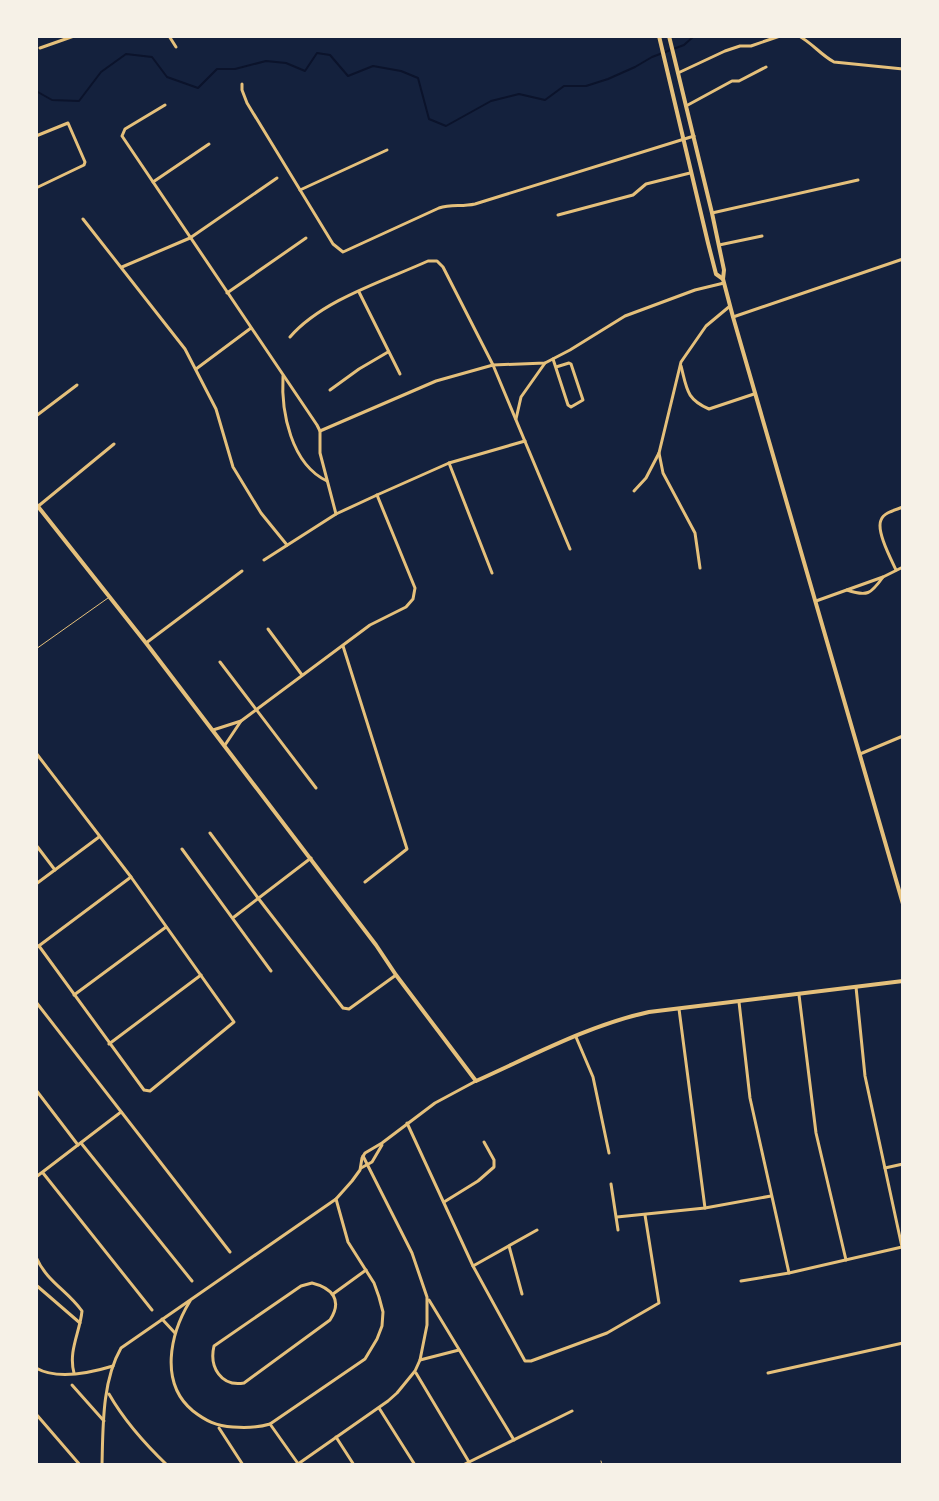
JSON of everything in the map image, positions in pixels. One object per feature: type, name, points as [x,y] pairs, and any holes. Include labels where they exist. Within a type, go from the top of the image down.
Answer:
[{"type":"street","points":[[40,48],[74,36]]},
{"type":"street","points":[[169,36],[176,47]]},
{"type":"street","points":[[659,36],[716,274],[724,281]]},
{"type":"street","points":[[669,36],[712,213],[730,306],[903,904]]},
{"type":"street","points":[[678,70],[725,51],[780,36]]},
{"type":"street","points":[[799,36],[834,62],[903,69]]},
{"type":"street","points":[[686,106],[766,67]]},
{"type":"street","points":[[242,84],[247,103],[340,252],[439,208],[475,204],[694,136]]},
{"type":"street","points":[[165,105],[122,136],[320,431],[320,453],[336,514]]},
{"type":"street","points":[[36,136],[69,124],[85,162],[36,188]]},
{"type":"street","points":[[153,182],[209,144]]},
{"type":"street","points":[[300,190],[387,150]]},
{"type":"street","points":[[558,215],[633,195],[646,184],[690,173]]},
{"type":"street","points":[[120,268],[190,238],[277,178]]},
{"type":"street","points":[[712,213],[858,180]]},
{"type":"street","points":[[83,219],[173,332],[216,409],[233,467],[261,513],[287,545]]},
{"type":"street","points":[[719,245],[762,236]]},
{"type":"street","points":[[227,293],[306,238]]},
{"type":"street","points":[[733,317],[903,259]]},
{"type":"street","points":[[290,337],[319,314],[359,292],[428,261],[437,261],[443,267],[493,365],[570,549]]},
{"type":"street","points":[[320,431],[436,381],[493,365],[545,363],[625,316],[724,281]]},
{"type":"street","points":[[359,292],[400,374]]},
{"type":"street","points":[[634,491],[646,478],[659,453],[681,362],[706,326],[730,306]]},
{"type":"street","points":[[196,369],[251,328]]},
{"type":"street","points":[[330,390],[388,352]]},
{"type":"street","points":[[553,359],[569,406],[582,402],[571,364],[556,367]]},
{"type":"street","points":[[681,362],[686,387],[695,403],[709,409],[754,394]]},
{"type":"street","points":[[516,419],[521,397],[545,363]]},
{"type":"street","points":[[283,376],[292,440],[311,469],[327,481]]},
{"type":"street","points":[[36,416],[77,385]]},
{"type":"street","points":[[264,560],[336,514],[377,495],[449,463],[525,441]]},
{"type":"street","points":[[114,444],[37,506],[225,745],[476,1081]]},
{"type":"street","points":[[659,453],[663,473],[695,533],[700,568]]},
{"type":"street","points":[[449,463],[492,573]]},
{"type":"street","points":[[213,730],[241,721],[370,625],[406,607],[413,599],[415,588],[377,495]]},
{"type":"street","points":[[896,570],[879,529],[881,519],[887,513],[903,507]]},
{"type":"street","points":[[816,601],[903,567]]},
{"type":"street","points":[[146,643],[242,571]]},
{"type":"street","points":[[845,590],[864,594],[875,589],[883,577]]},
{"type":"street","points":[[268,629],[302,675]]},
{"type":"street","points":[[343,646],[407,849],[365,882]]},
{"type":"street","points":[[220,662],[316,788]]},
{"type":"street","points":[[225,745],[241,721]]},
{"type":"street","points":[[860,754],[903,736]]},
{"type":"street","points":[[36,753],[131,877],[234,1022],[150,1091],[144,1090],[38,947],[131,877]]},
{"type":"street","points":[[210,833],[343,1008],[349,1009],[396,975]]},
{"type":"street","points":[[36,884],[99,837]]},
{"type":"street","points":[[36,845],[55,870]]},
{"type":"street","points":[[182,849],[271,971]]},
{"type":"street","points":[[233,918],[311,858]]},
{"type":"street","points":[[74,995],[166,927]]},
{"type":"street","points":[[109,1044],[201,975]]},
{"type":"street","points":[[102,1465],[108,1392],[113,1366],[121,1348],[336,1199],[361,1168],[363,1156],[371,1148],[435,1103],[476,1081],[627,1017],[903,981]]},
{"type":"street","points":[[741,1281],[902,1247],[865,1076],[856,987]]},
{"type":"street","points":[[799,995],[816,1133],[846,1260]]},
{"type":"street","points":[[36,1002],[230,1252]]},
{"type":"street","points":[[739,1002],[750,1098],[789,1273]]},
{"type":"street","points":[[679,1009],[705,1208]]},
{"type":"street","points":[[576,1037],[593,1077],[609,1153]]},
{"type":"street","points":[[36,1090],[192,1281]]},
{"type":"street","points":[[36,1177],[121,1112]]},
{"type":"street","points":[[407,1123],[473,1266],[525,1361],[607,1333],[659,1303],[645,1215]]},
{"type":"street","points":[[444,1202],[494,1167],[494,1160],[484,1142]]},
{"type":"street","points":[[361,1168],[376,1158],[382,1143]]},
{"type":"street","points":[[363,1156],[412,1253],[427,1297],[514,1440]]},
{"type":"street","points":[[885,1168],[903,1164]]},
{"type":"street","points":[[43,1173],[152,1310]]},
{"type":"street","points":[[611,1184],[618,1230]]},
{"type":"street","points":[[617,1217],[705,1208],[771,1196]]},
{"type":"street","points":[[192,1299],[175,1333],[172,1376],[177,1393],[186,1405],[218,1426],[255,1428],[270,1424],[357,1365],[371,1351],[382,1326],[383,1312],[374,1283],[348,1242],[336,1199]]},
{"type":"street","points":[[473,1266],[537,1230]]},
{"type":"street","points":[[509,1246],[522,1294]]},
{"type":"street","points":[[36,1257],[50,1281],[72,1298],[82,1311],[73,1350],[74,1373]]},
{"type":"street","points":[[333,1294],[366,1270]]},
{"type":"street","points":[[312,1283],[324,1286],[333,1294],[336,1307],[330,1320],[259,1373],[239,1384],[217,1373],[213,1361],[214,1346],[288,1294],[312,1283]]},
{"type":"street","points":[[36,1285],[80,1323]]},
{"type":"street","points":[[270,1424],[298,1464],[379,1408],[397,1393],[420,1360],[427,1325],[427,1297]]},
{"type":"street","points":[[162,1319],[175,1333]]},
{"type":"street","points":[[768,1373],[903,1343]]},
{"type":"street","points":[[420,1360],[459,1350]]},
{"type":"street","points":[[36,1368],[56,1375],[113,1366]]},
{"type":"street","points":[[415,1371],[469,1462]]},
{"type":"street","points":[[72,1385],[104,1421]]},
{"type":"street","points":[[108,1392],[135,1433],[167,1465]]},
{"type":"street","points":[[379,1408],[415,1465]]},
{"type":"street","points":[[463,1465],[572,1411]]},
{"type":"street","points":[[36,1414],[80,1465]]},
{"type":"street","points":[[218,1426],[243,1465]]},
{"type":"street","points":[[336,1437],[354,1465]]},
{"type":"lane","points":[[36,649],[110,597]]},
{"type":"waterway","points":[[36,91],[52,100],[79,101],[101,72],[126,54],[152,57],[167,77],[198,88],[217,69],[235,69],[266,61],[286,63],[305,71],[317,53],[330,55],[348,76],[373,66],[418,78],[429,119],[446,126],[491,101],[519,94],[545,100],[564,86],[586,86],[608,79],[684,45],[694,36]]}]
